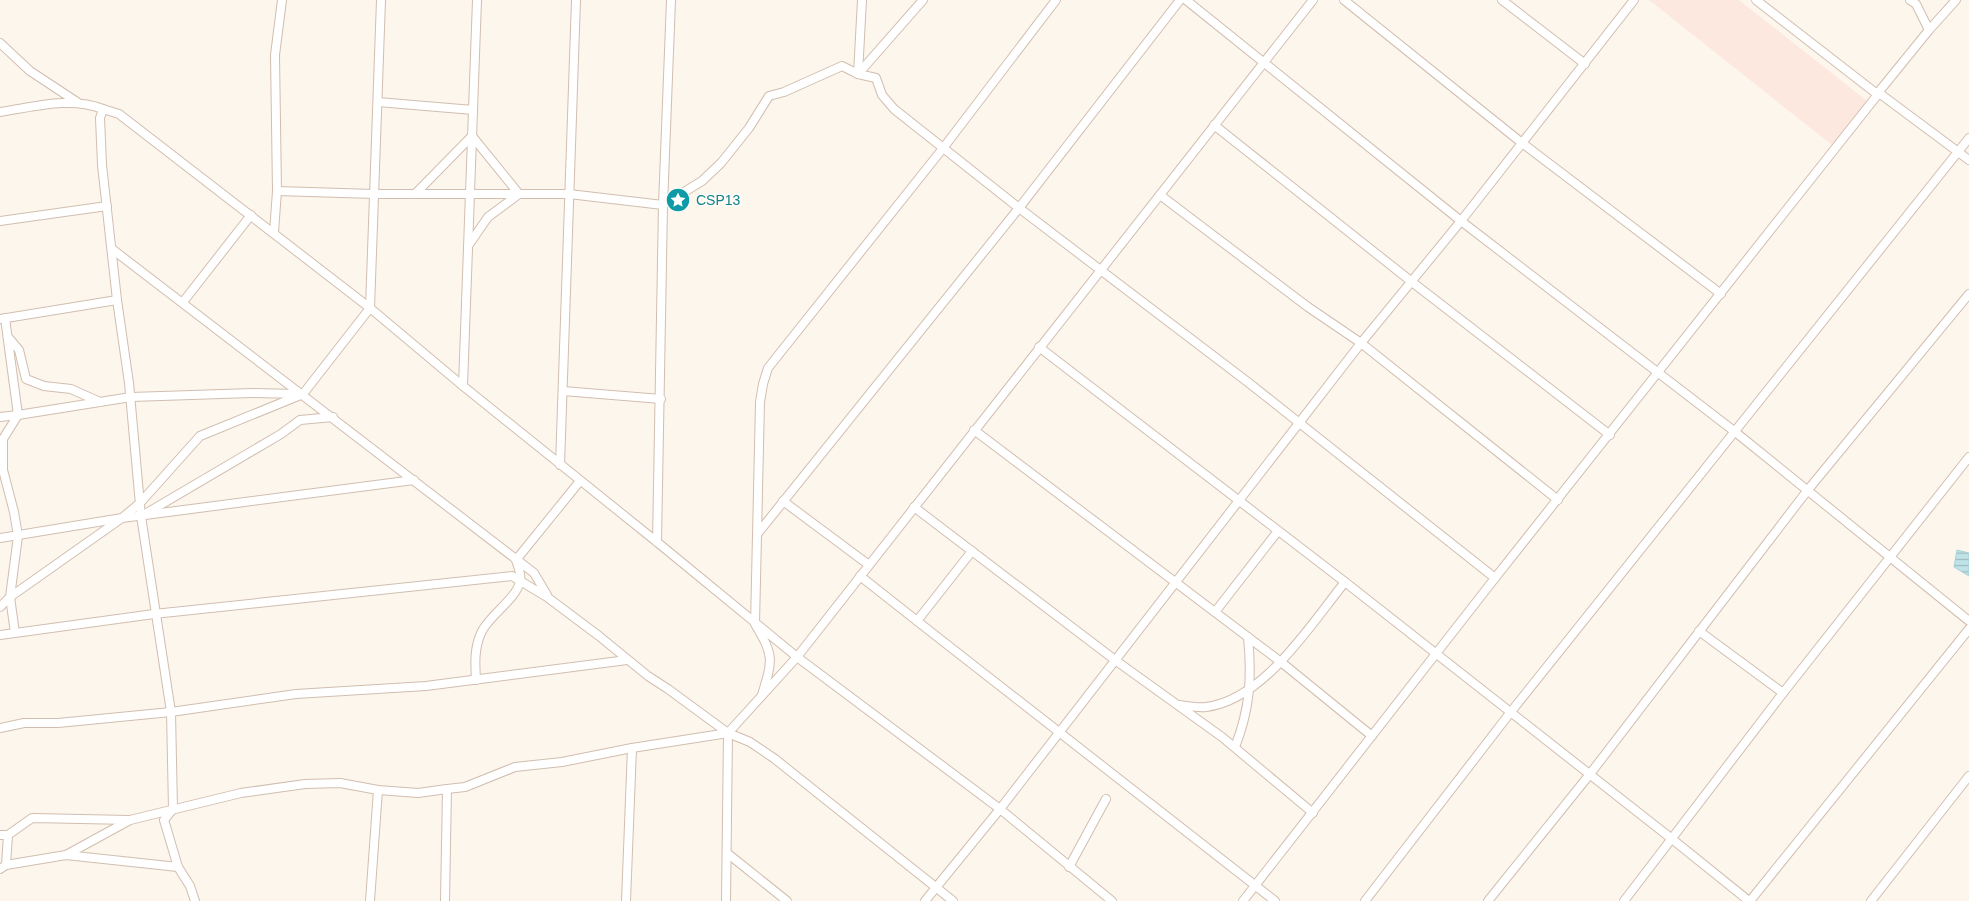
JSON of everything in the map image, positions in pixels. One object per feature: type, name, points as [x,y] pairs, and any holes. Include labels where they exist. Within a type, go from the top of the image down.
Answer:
[{"type":"street","points":[[274,232],[277,191],[275,55],[282,0]]},
{"type":"street","points":[[0,607],[10,597],[122,518],[140,502],[200,436],[303,394],[370,308],[381,0]]},
{"type":"street","points":[[463,386],[477,0]]},
{"type":"street","points":[[560,465],[576,0]]},
{"type":"street","points":[[657,542],[663,204],[670,0]]},
{"type":"street","points":[[858,74],[862,0]]},
{"type":"street","points":[[858,74],[924,0]]},
{"type":"street","points":[[761,697],[771,667],[769,647],[755,624],[760,402],[768,368],[944,147],[1056,0]]},
{"type":"street","points":[[758,533],[1019,208],[1180,0]]},
{"type":"street","points":[[1186,0],[1461,221],[1659,371],[1969,621]]},
{"type":"street","points":[[66,855],[130,820],[241,793],[305,784],[340,783],[378,790],[418,793],[447,790],[465,787],[514,766],[562,762],[632,748],[728,733],[797,657],[1313,0]]},
{"type":"street","points":[[1344,0],[1522,143],[1721,294]]},
{"type":"street","points":[[1502,0],[1586,64]]},
{"type":"street","points":[[925,901],[1000,809],[1299,422],[1586,64],[1634,0]]},
{"type":"street","points":[[1756,0],[1878,94],[1969,160]]},
{"type":"street","points":[[1910,0],[1916,4],[1929,30]]},
{"type":"street","points":[[1243,901],[1495,578],[1878,94],[1929,30],[1956,0]]},
{"type":"street","points":[[0,43],[30,71],[77,102]]},
{"type":"street","points":[[277,191],[374,194],[569,194],[663,204],[702,181],[721,163],[748,128],[768,96],[784,92],[842,66],[858,74],[876,78],[882,95],[894,109],[1019,208],[1299,422],[1495,578]]},
{"type":"street","points":[[0,112],[63,102],[77,102],[91,104],[119,114],[370,308],[755,624],[1000,809],[1112,901]]},
{"type":"street","points":[[378,102],[474,110]]},
{"type":"street","points":[[103,109],[100,118],[106,206],[131,397],[141,516],[154,614],[171,712],[173,809],[164,820],[178,866],[190,886],[195,901]]},
{"type":"street","points":[[1214,125],[1412,282],[1610,435]]},
{"type":"street","points":[[415,194],[472,136]]},
{"type":"street","points":[[472,136],[519,194]]},
{"type":"street","points":[[1365,901],[1510,713],[1969,138]]},
{"type":"street","points":[[468,246],[488,217],[519,194]]},
{"type":"street","points":[[1160,195],[1308,307],[1361,344],[1558,500]]},
{"type":"street","points":[[0,221],[106,206]]},
{"type":"street","points":[[183,302],[251,215]]},
{"type":"street","points":[[112,249],[534,573],[547,597]]},
{"type":"street","points":[[1488,901],[1590,774],[1807,491],[1969,294]]},
{"type":"street","points":[[15,633],[10,597],[18,536],[3,470],[3,439],[18,415],[7,336],[2,318],[117,300]]},
{"type":"street","points":[[7,336],[19,350],[26,379],[44,386],[71,390],[100,402]]},
{"type":"street","points":[[1039,347],[1344,582],[1750,901],[1969,629]]},
{"type":"street","points":[[564,390],[660,398]]},
{"type":"street","points":[[0,417],[131,397],[303,394]]},
{"type":"street","points":[[141,516],[281,434],[300,420],[333,418]]},
{"type":"street","points":[[974,430],[1281,662],[1372,736]]},
{"type":"street","points":[[1624,901],[1889,557],[1969,457]]},
{"type":"street","points":[[0,538],[122,518],[414,480]]},
{"type":"street","points":[[516,560],[580,481]]},
{"type":"street","points":[[784,501],[869,565]]},
{"type":"street","points":[[914,507],[1115,660],[1235,747],[1313,812]]},
{"type":"street","points":[[1215,612],[1278,531]]},
{"type":"street","points":[[917,621],[972,551]]},
{"type":"street","points":[[476,680],[475,653],[482,631],[515,592],[521,581],[516,560]]},
{"type":"street","points":[[0,635],[154,614],[512,576],[547,597],[648,676],[728,733],[750,742],[775,759],[953,901]]},
{"type":"street","points":[[860,576],[1058,733],[1116,775],[1275,901]]},
{"type":"street","points":[[1178,705],[1206,707],[1236,698],[1250,690],[1281,662],[1344,582]]},
{"type":"street","points":[[1699,630],[1783,694]]},
{"type":"street","points":[[1235,747],[1243,726],[1250,690],[1251,670],[1248,637]]},
{"type":"street","points":[[0,728],[24,723],[58,722],[171,712],[296,694],[426,686],[628,660]]},
{"type":"street","points":[[726,901],[728,733]]},
{"type":"street","points":[[626,901],[632,748]]},
{"type":"street","points":[[1871,901],[1969,776]]},
{"type":"street","points":[[370,901],[378,790]]},
{"type":"street","points":[[445,901],[447,790]]},
{"type":"street","points":[[1070,867],[1106,799]]},
{"type":"street","points":[[130,820],[32,818],[4,835],[3,867],[66,855],[178,866]]},
{"type":"street","points":[[727,853],[786,901]]},
{"type":"shaded area","points":[[1649,0],[1739,0],[1871,104],[1832,145]]},
{"type":"water","points":[[1957,550],[1969,553],[1969,576],[1954,567]]},
{"type":"place","name":"CSP13","points":[[678,200]]}]
